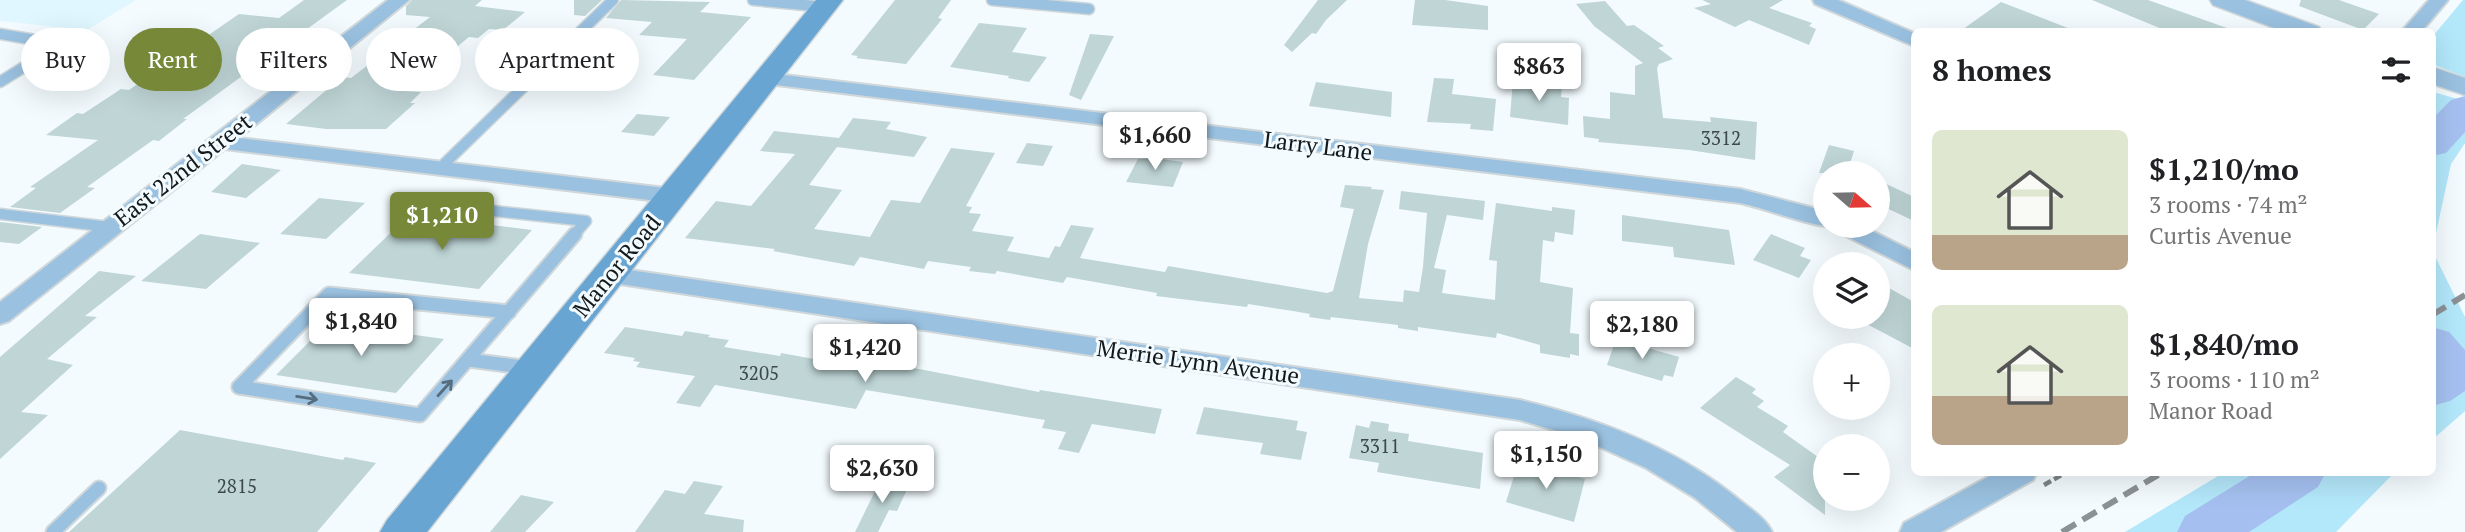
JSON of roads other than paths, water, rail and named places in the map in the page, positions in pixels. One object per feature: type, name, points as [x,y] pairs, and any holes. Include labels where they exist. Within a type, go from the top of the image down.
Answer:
[{"type":"main road","name":"Manor Road","points":[[402,532],[827,4]]},
{"type":"street","name":"East 22nd Street","points":[[0,315],[400,0]]},
{"type":"street","points":[[1822,0],[1911,39]]},
{"type":"street","points":[[2222,0],[2299,28]]},
{"type":"street","points":[[2414,28],[2439,0]]},
{"type":"street","points":[[2436,76],[2465,87]]},
{"type":"street","name":"Larry Lane","points":[[766,79],[1740,196],[1813,215]]},
{"type":"street","points":[[219,142],[674,196]]},
{"type":"street","points":[[1867,238],[1911,260]]},
{"type":"street","name":"Merrie Lynn Avenue","points":[[610,275],[1520,410],[1566,420],[1654,458],[1700,486],[1757,532]]},
{"type":"street","points":[[1915,532],[2016,476]]},
{"type":"lane","points":[[440,168],[613,0]]},
{"type":"lane","points":[[753,0],[827,4]]},
{"type":"lane","points":[[992,0],[1089,9]]},
{"type":"lane","points":[[0,34],[53,43],[45,54],[0,82]]},
{"type":"lane","points":[[430,204],[586,221],[469,360],[420,415],[239,387],[329,295],[509,312]]},
{"type":"lane","points":[[0,214],[110,227]]},
{"type":"lane","points":[[469,360],[534,368]]},
{"type":"lane","points":[[53,532],[99,488]]},
{"type":"waterway","points":[[2436,140],[2465,108]]},
{"type":"waterway","points":[[2436,349],[2456,373],[2436,386]]},
{"type":"waterway","points":[[2205,532],[2293,476]]},
{"type":"railway","points":[[2436,313],[2465,295]]},
{"type":"railway","points":[[2062,532],[2156,476]]}]
